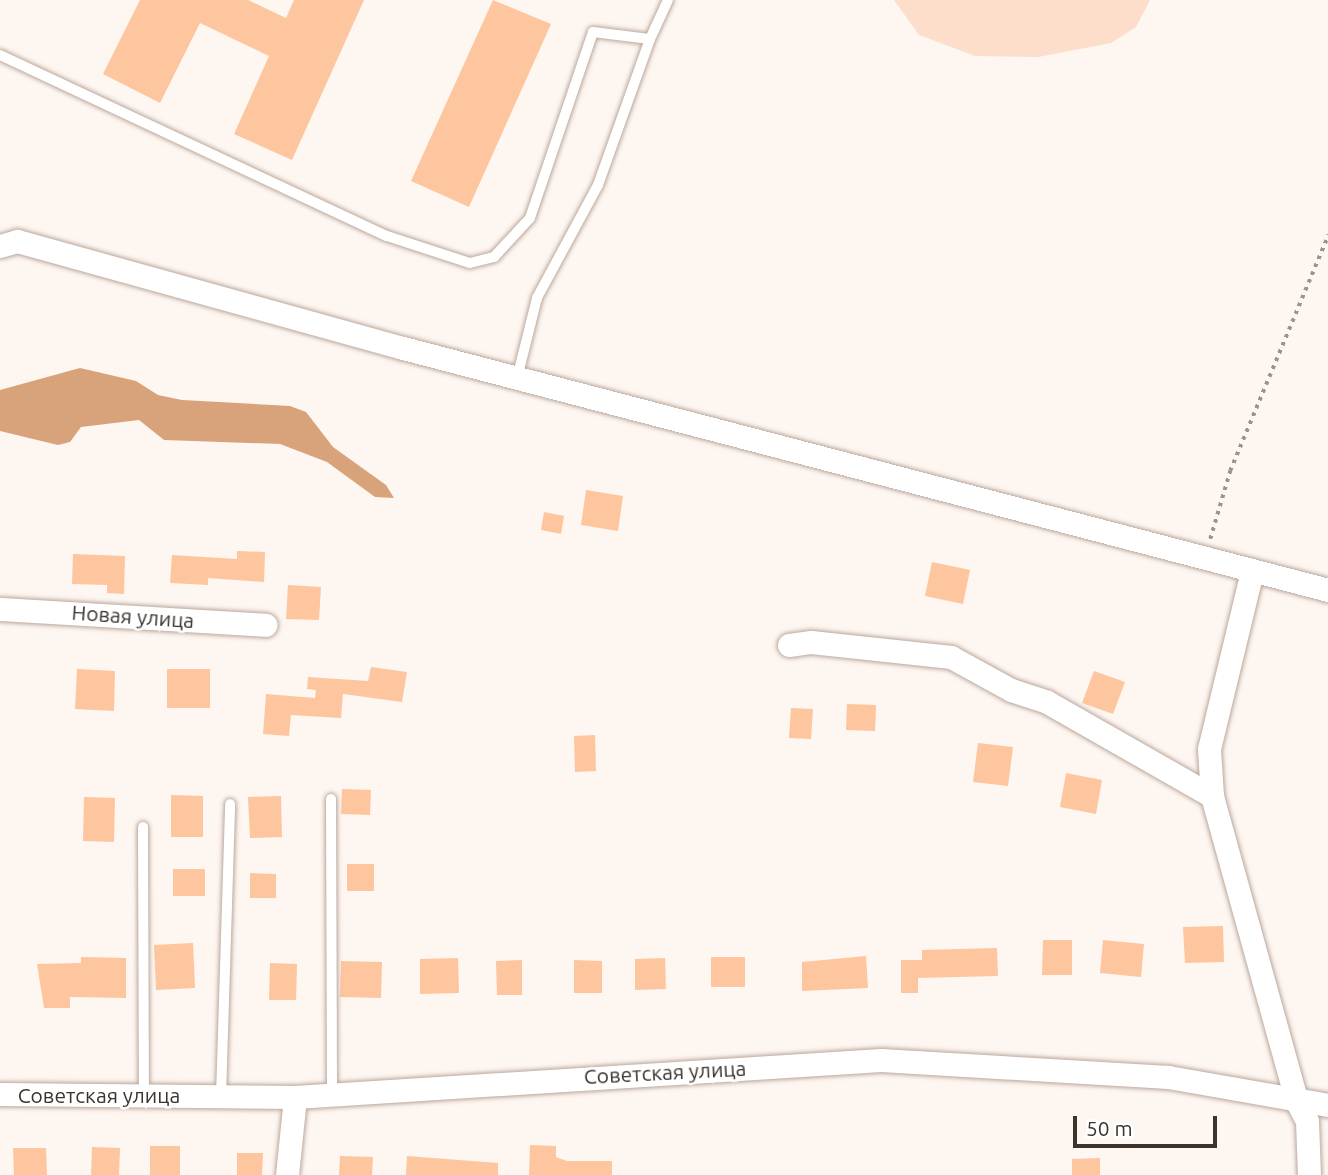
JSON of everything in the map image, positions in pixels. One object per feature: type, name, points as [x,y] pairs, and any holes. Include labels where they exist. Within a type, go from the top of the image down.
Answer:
[{"type":"street","points":[[0,246],[17,241],[517,378],[1328,590]]},
{"type":"street","points":[[1252,571],[1209,749],[1212,796],[1297,1102],[1307,1121],[1309,1175]]},
{"type":"street","name":"Новая улица","points":[[0,609],[266,625]]},
{"type":"street","points":[[789,645],[811,642],[951,657],[1011,690],[1047,702],[1212,796]]},
{"type":"street","name":"Советская улица","points":[[0,1094],[295,1097],[881,1060],[1168,1077],[1297,1102],[1328,1105]]},
{"type":"street","points":[[287,1175],[295,1097]]},
{"type":"lane","points":[[517,378],[537,298],[597,185],[650,39],[668,0]]},
{"type":"lane","points":[[0,55],[387,236],[470,263],[495,257],[530,218],[593,32],[650,39]]},
{"type":"lane","points":[[331,799],[332,1094]]},
{"type":"lane","points":[[221,1096],[230,804]]},
{"type":"lane","points":[[144,827],[144,1096]]},
{"type":"path","points":[[1204,559],[1230,471],[1328,235]]},
{"type":"shaded area","points":[[894,0],[1150,0],[1136,27],[1111,43],[1038,57],[975,56],[919,35]]},
{"type":"shaded area","points":[[80,368],[136,381],[158,395],[182,400],[290,406],[306,412],[333,447],[386,485],[394,498],[375,497],[327,462],[280,444],[164,440],[139,420],[81,427],[70,442],[58,445],[0,431],[0,390]]},
{"type":"building","points":[[140,0],[248,0],[286,18],[294,0],[364,0],[292,160],[234,134],[269,56],[200,23],[160,103],[103,74]]},
{"type":"building","points":[[493,0],[551,24],[469,207],[411,181]]},
{"type":"building","points":[[586,490],[623,496],[618,531],[581,525]]},
{"type":"building","points":[[544,512],[564,516],[561,534],[541,530]]},
{"type":"building","points":[[237,551],[265,552],[264,582],[208,578],[208,585],[170,583],[172,555],[237,559]]},
{"type":"building","points":[[73,554],[125,556],[124,594],[107,593],[107,585],[72,584]]},
{"type":"building","points":[[932,562],[970,570],[963,604],[925,596]]},
{"type":"building","points":[[288,585],[321,587],[319,620],[286,619]]},
{"type":"building","points":[[371,667],[407,672],[402,702],[343,694],[341,718],[291,715],[289,736],[263,734],[266,694],[315,698],[316,690],[307,689],[308,677],[368,681]]},
{"type":"building","points":[[77,669],[115,671],[114,711],[75,709]]},
{"type":"building","points":[[167,669],[210,669],[210,708],[167,708]]},
{"type":"building","points":[[1094,671],[1125,682],[1113,714],[1082,703]]},
{"type":"building","points":[[847,704],[876,705],[875,731],[846,730]]},
{"type":"building","points":[[791,708],[813,709],[811,739],[789,738]]},
{"type":"building","points":[[595,735],[596,771],[575,772],[574,736]]},
{"type":"building","points":[[978,743],[1013,747],[1008,786],[973,782]]},
{"type":"building","points":[[1066,773],[1102,780],[1096,814],[1060,807]]},
{"type":"building","points":[[342,789],[371,790],[370,815],[341,814]]},
{"type":"building","points":[[171,795],[203,796],[203,837],[171,837]]},
{"type":"building","points":[[281,796],[282,837],[250,838],[248,797]]},
{"type":"building","points":[[84,797],[115,798],[114,842],[83,841]]},
{"type":"building","points":[[347,864],[374,864],[374,891],[347,891]]},
{"type":"building","points":[[173,869],[205,869],[205,896],[173,896]]},
{"type":"building","points":[[250,873],[276,874],[276,898],[250,898]]},
{"type":"building","points":[[1223,926],[1224,962],[1185,963],[1183,927]]},
{"type":"building","points":[[1043,940],[1072,940],[1072,975],[1042,975]]},
{"type":"building","points":[[1103,940],[1144,944],[1141,977],[1100,973]]},
{"type":"building","points":[[193,943],[195,988],[156,990],[154,945]]},
{"type":"building","points":[[997,948],[998,976],[918,978],[918,993],[901,993],[901,960],[922,960],[922,950]]},
{"type":"building","points":[[866,956],[868,988],[802,991],[802,962]]},
{"type":"building","points":[[81,957],[126,958],[126,998],[70,997],[70,1008],[44,1008],[37,964],[81,963]]},
{"type":"building","points":[[711,957],[745,957],[745,987],[711,987]]},
{"type":"building","points":[[458,958],[459,993],[420,994],[420,959]]},
{"type":"building","points":[[665,958],[666,989],[635,990],[635,959]]},
{"type":"building","points":[[522,960],[522,995],[497,995],[496,961]]},
{"type":"building","points":[[574,960],[602,961],[602,993],[574,993]]},
{"type":"building","points":[[341,961],[382,962],[381,998],[340,997]]},
{"type":"building","points":[[270,963],[297,964],[296,1000],[269,1000]]},
{"type":"building","points":[[530,1145],[556,1146],[556,1157],[567,1161],[612,1161],[612,1175],[529,1175]]},
{"type":"building","points":[[150,1146],[180,1146],[180,1175],[150,1175]]},
{"type":"building","points":[[92,1147],[120,1148],[119,1175],[91,1175]]},
{"type":"building","points":[[13,1148],[46,1148],[47,1175],[14,1175]]},
{"type":"building","points":[[237,1153],[263,1153],[262,1175],[237,1175]]},
{"type":"building","points":[[340,1156],[373,1157],[372,1175],[339,1175]]},
{"type":"building","points":[[407,1156],[498,1163],[498,1175],[406,1175]]},
{"type":"building","points":[[1100,1158],[1100,1175],[1072,1175],[1072,1159]]}]
